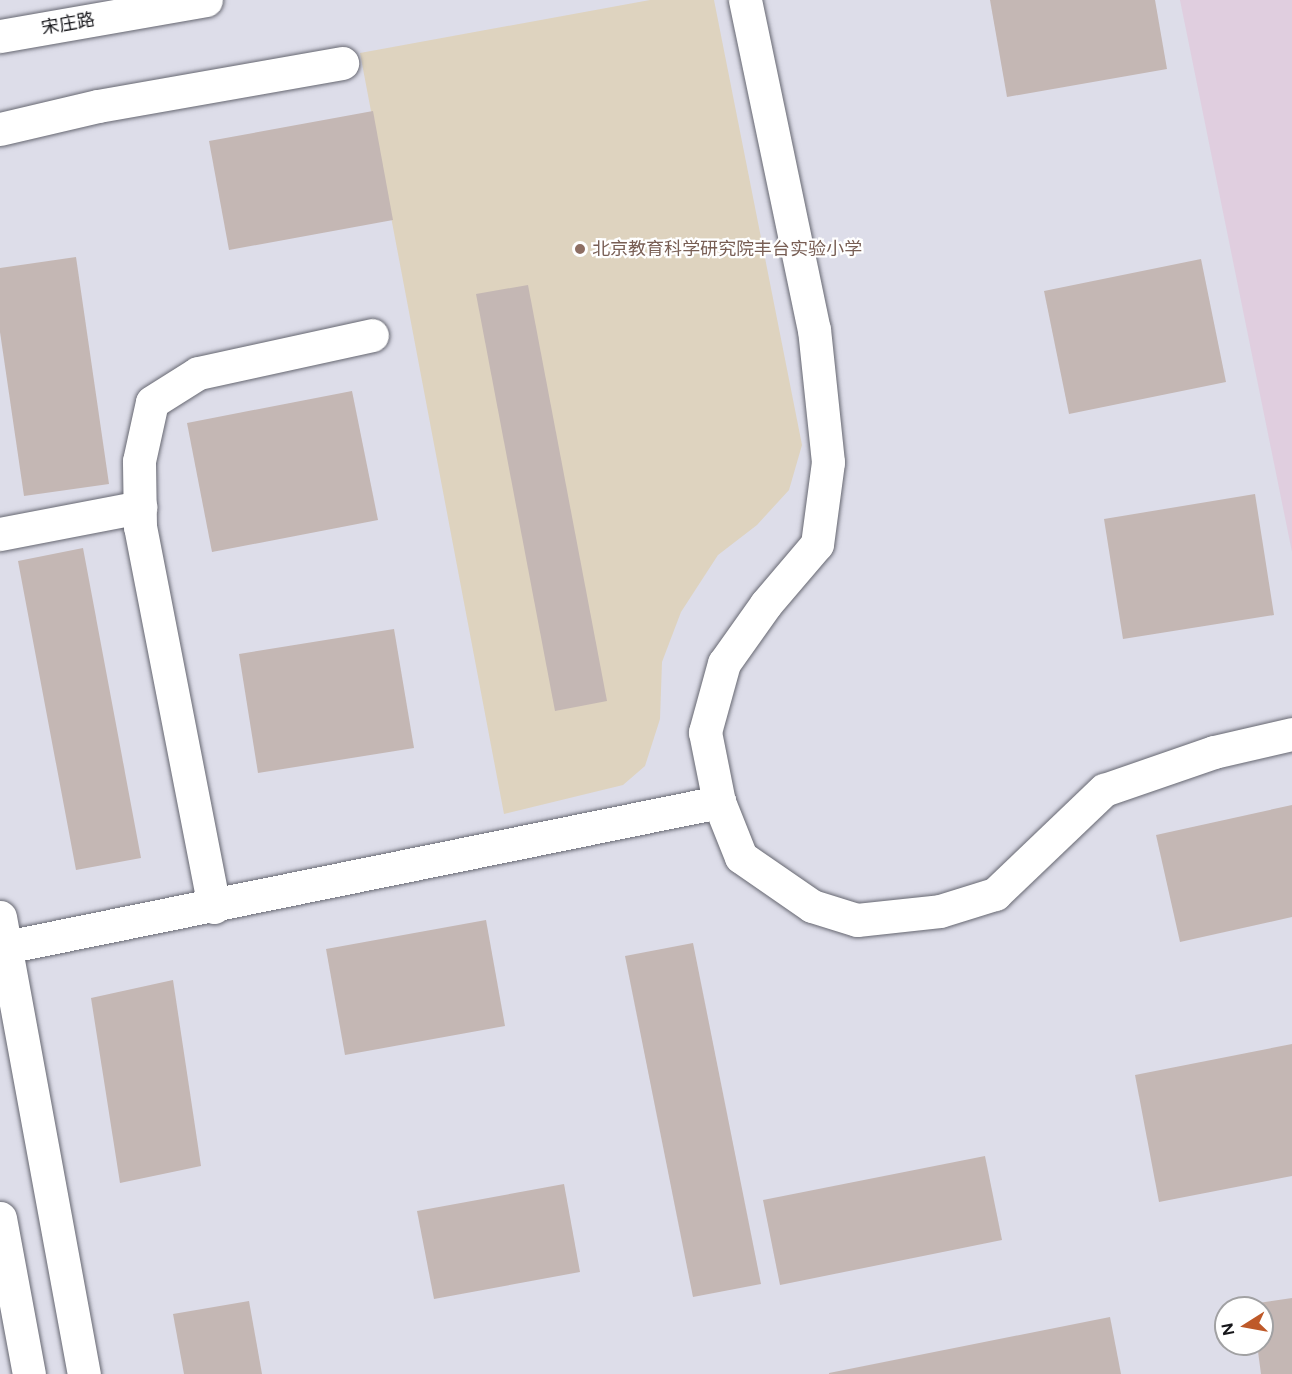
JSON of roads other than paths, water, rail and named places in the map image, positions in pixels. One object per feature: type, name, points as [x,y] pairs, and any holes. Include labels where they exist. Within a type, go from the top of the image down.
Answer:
[{"type":"street","name":"宋庄路","points":[[0,36],[206,0]]},
{"type":"street","points":[[745,0],[814,329],[828,462],[817,544],[766,604],[724,663],[705,732],[719,802],[741,857],[813,906],[857,920],[940,911],[995,894],[1104,790],[1214,752],[1292,734]]},
{"type":"street","points":[[0,129],[98,106],[342,63]]},
{"type":"street","points":[[214,907],[140,527],[139,461],[152,402],[198,373],[372,335]]},
{"type":"street","points":[[0,534],[140,507]]},
{"type":"street","points":[[84,1374],[3,932],[214,907],[719,802]]},
{"type":"street","points":[[0,1218],[29,1374]]},
{"type":"place","name":"北京教育科学研究院丰台实验小学","points":[[580,249]]}]
